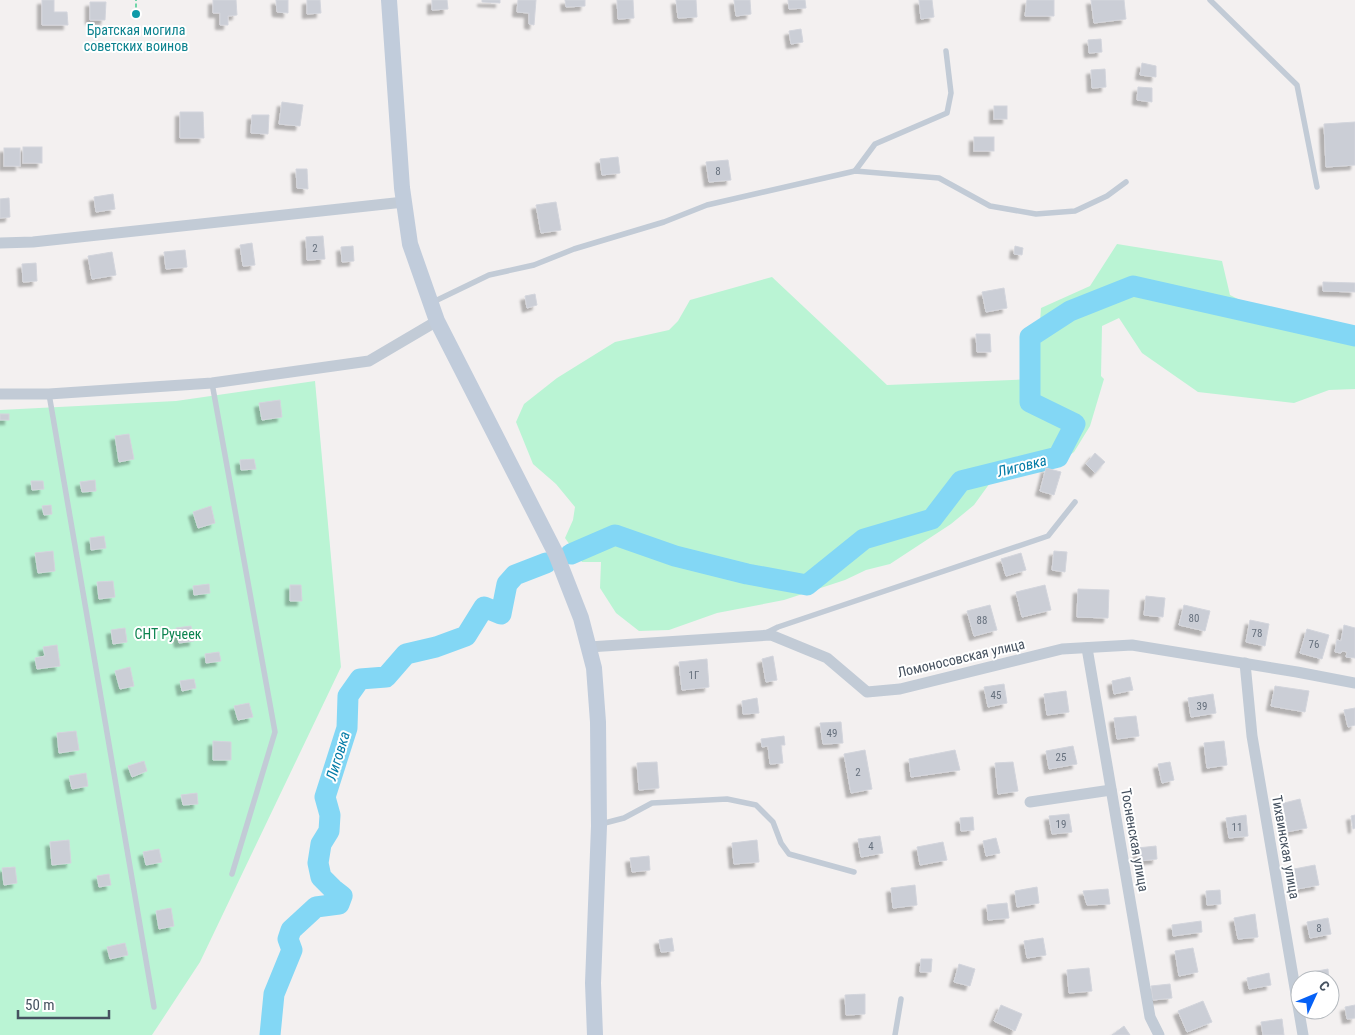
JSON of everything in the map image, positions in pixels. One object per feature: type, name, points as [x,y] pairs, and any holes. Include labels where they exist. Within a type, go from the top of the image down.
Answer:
[{"type":"main road","points":[[389,0],[401,179],[410,244],[437,321],[556,554],[581,618],[594,668],[598,722],[599,824],[593,983],[595,1035]]},
{"type":"street","points":[[0,243],[33,242],[404,202]]},
{"type":"street","points":[[0,394],[49,394],[212,383],[369,361],[437,321]]},
{"type":"street","name":"Ломоносовская улица","points":[[588,647],[771,635],[827,658],[867,692],[900,689],[1062,649],[1132,645],[1355,683]]},
{"type":"street","name":"Тосненская улица","points":[[1086,648],[1150,1017],[1160,1035]]},
{"type":"street","name":"Тихвинская улица","points":[[1245,663],[1252,736],[1303,1035]]},
{"type":"street","points":[[1030,802],[1111,790]]},
{"type":"lane","points":[[1210,0],[1297,85],[1317,187]]},
{"type":"lane","points":[[856,171],[874,144],[947,113],[950,93],[946,51]]},
{"type":"lane","points":[[431,303],[489,275],[534,264],[574,249],[664,222],[708,205],[856,171],[939,178],[990,206],[1036,214],[1075,211],[1108,196],[1126,182]]},
{"type":"lane","points":[[212,383],[275,732],[232,874]]},
{"type":"lane","points":[[49,394],[154,1007]]},
{"type":"lane","points":[[762,635],[778,627],[1048,536],[1075,502]]},
{"type":"lane","points":[[599,824],[624,818],[652,803],[727,799],[756,805],[773,822],[781,843],[789,854],[854,872]]},
{"type":"lane","points":[[895,1035],[901,999]]},
{"type":"path","points":[[136,0],[136,14]]},
{"type":"green space","points":[[1117,244],[1222,261],[1230,295],[1287,324],[1355,335],[1355,389],[1329,390],[1294,403],[1198,392],[1142,353],[1119,318],[1102,326],[1101,376],[1104,379],[1090,426],[1074,452],[1070,455],[1018,456],[1003,465],[974,505],[951,524],[890,564],[866,570],[845,580],[784,600],[717,613],[669,630],[639,631],[616,613],[600,588],[601,562],[582,562],[565,538],[573,520],[575,507],[556,484],[533,464],[516,422],[524,404],[557,378],[615,342],[669,330],[678,321],[690,300],[772,277],[887,385],[1036,379],[1041,308],[1090,286]]},
{"type":"green space","name":"СНТ Ручеек","points":[[315,381],[341,667],[200,962],[152,1035],[0,1035],[0,410],[176,401]]},
{"type":"building","points":[[42,0],[54,0],[54,12],[67,12],[68,25],[42,25]]},
{"type":"building","points":[[213,0],[236,0],[237,15],[228,16],[228,25],[220,25],[220,13],[213,13]]},
{"type":"building","points":[[276,0],[288,0],[288,13],[277,12]]},
{"type":"building","points":[[307,0],[320,0],[321,13],[307,14]]},
{"type":"building","points":[[432,0],[447,0],[448,9],[432,10]]},
{"type":"building","points":[[482,0],[500,0],[500,3],[482,2]]},
{"type":"building","points":[[518,0],[536,0],[534,25],[529,24],[529,13],[517,12]]},
{"type":"building","points":[[565,0],[585,0],[585,6],[566,7]]},
{"type":"building","points":[[617,0],[633,0],[634,18],[618,19]]},
{"type":"building","points":[[676,0],[696,0],[697,17],[678,18]]},
{"type":"building","points":[[734,0],[750,0],[751,14],[736,16]]},
{"type":"building","points":[[788,0],[805,0],[806,8],[789,9]]},
{"type":"building","points":[[919,0],[932,0],[934,17],[921,19]]},
{"type":"building","points":[[1027,0],[1054,0],[1054,16],[1025,16]]},
{"type":"building","points":[[1091,0],[1124,0],[1126,19],[1094,23]]},
{"type":"building","points":[[90,2],[106,2],[105,20],[90,20]]},
{"type":"building","points":[[801,29],[803,42],[791,44],[789,31]]},
{"type":"building","points":[[1101,39],[1102,52],[1089,53],[1088,40]]},
{"type":"building","points":[[1142,63],[1156,66],[1156,77],[1140,75]]},
{"type":"building","points":[[1105,69],[1106,87],[1092,88],[1091,70]]},
{"type":"building","points":[[1138,87],[1152,88],[1152,102],[1137,100]]},
{"type":"building","points":[[282,102],[303,105],[300,126],[279,124]]},
{"type":"building","points":[[994,106],[1007,106],[1007,119],[994,119]]},
{"type":"building","points":[[180,112],[203,112],[204,138],[180,138]]},
{"type":"building","points":[[252,115],[269,115],[268,134],[251,133]]},
{"type":"building","points":[[1355,122],[1355,165],[1326,167],[1324,124]]},
{"type":"building","points":[[974,137],[994,137],[994,151],[974,151]]},
{"type":"building","points":[[23,147],[42,147],[42,163],[23,163]]},
{"type":"building","points":[[4,148],[20,148],[20,166],[4,166]]},
{"type":"building","points":[[618,157],[620,173],[602,175],[600,159]]},
{"type":"building","points":[[728,160],[731,180],[709,182],[706,162]]},
{"type":"building","points":[[296,169],[307,169],[308,189],[297,188]]},
{"type":"building","points":[[113,194],[115,209],[96,212],[94,197]]},
{"type":"building","points":[[9,198],[10,217],[0,218],[0,199]]},
{"type":"building","points":[[556,202],[561,230],[541,233],[536,205]]},
{"type":"building","points":[[323,236],[325,259],[307,260],[306,237]]},
{"type":"building","points":[[252,243],[255,265],[243,266],[240,245]]},
{"type":"building","points":[[353,246],[354,261],[342,262],[341,247]]},
{"type":"building","points":[[1015,246],[1023,248],[1022,255],[1014,254]]},
{"type":"building","points":[[185,250],[187,267],[166,269],[164,252]]},
{"type":"building","points":[[112,252],[116,275],[92,279],[88,256]]},
{"type":"building","points":[[36,263],[37,281],[23,282],[22,264]]},
{"type":"building","points":[[1323,282],[1355,283],[1355,292],[1323,291]]},
{"type":"building","points":[[1004,288],[1007,308],[986,312],[982,292]]},
{"type":"building","points":[[535,294],[537,305],[527,308],[525,296]]},
{"type":"building","points":[[976,334],[990,334],[991,352],[977,352]]},
{"type":"building","points":[[280,400],[282,417],[262,420],[259,403]]},
{"type":"building","points":[[0,414],[9,414],[9,420],[0,420]]},
{"type":"building","points":[[129,434],[134,459],[119,462],[115,436]]},
{"type":"building","points":[[1095,453],[1105,462],[1095,473],[1086,464]]},
{"type":"building","points":[[254,459],[256,469],[241,470],[240,460]]},
{"type":"building","points":[[1046,468],[1061,472],[1054,495],[1040,491]]},
{"type":"building","points":[[95,480],[96,491],[82,492],[80,482]]},
{"type":"building","points":[[31,481],[43,481],[44,489],[32,490]]},
{"type":"building","points":[[51,505],[52,514],[44,515],[42,506]]},
{"type":"building","points":[[211,506],[215,523],[198,528],[193,512]]},
{"type":"building","points":[[104,536],[106,548],[91,550],[90,538]]},
{"type":"building","points":[[53,551],[55,571],[38,573],[35,553]]},
{"type":"building","points":[[1054,551],[1067,552],[1065,572],[1052,570]]},
{"type":"building","points":[[1021,553],[1026,570],[1006,576],[1001,559]]},
{"type":"building","points":[[113,581],[115,597],[99,599],[97,582]]},
{"type":"building","points":[[209,584],[210,593],[194,595],[193,586]]},
{"type":"building","points":[[290,585],[301,585],[302,601],[290,601]]},
{"type":"building","points":[[1045,585],[1051,610],[1022,617],[1016,592]]},
{"type":"building","points":[[1078,589],[1109,590],[1108,618],[1077,617]]},
{"type":"building","points":[[1146,596],[1165,598],[1163,617],[1144,615]]},
{"type":"building","points":[[990,605],[997,630],[974,636],[967,611]]},
{"type":"building","points":[[1184,605],[1210,611],[1205,631],[1179,625]]},
{"type":"building","points":[[1250,620],[1269,624],[1265,646],[1246,642]]},
{"type":"building","points":[[1344,625],[1355,628],[1355,658],[1346,657],[1347,652],[1335,652],[1337,640],[1341,641]]},
{"type":"building","points":[[191,626],[194,641],[179,643],[176,628]]},
{"type":"building","points":[[125,628],[127,642],[113,644],[111,630]]},
{"type":"building","points":[[1307,629],[1329,635],[1322,659],[1300,653]]},
{"type":"building","points":[[57,645],[60,666],[37,669],[35,658],[45,656],[43,647]]},
{"type":"building","points":[[219,652],[221,661],[206,663],[205,654]]},
{"type":"building","points":[[773,656],[777,680],[766,682],[762,659]]},
{"type":"building","points":[[707,659],[709,687],[682,690],[679,662]]},
{"type":"building","points":[[130,667],[134,686],[120,689],[115,671]]},
{"type":"building","points":[[1130,677],[1133,690],[1114,694],[1112,681]]},
{"type":"building","points":[[194,679],[196,688],[182,691],[180,681]]},
{"type":"building","points":[[1004,684],[1007,703],[988,707],[984,687]]},
{"type":"building","points":[[1275,686],[1309,691],[1305,712],[1271,706]]},
{"type":"building","points":[[1066,691],[1069,712],[1047,715],[1044,694]]},
{"type":"building","points":[[1213,694],[1216,713],[1191,717],[1188,698]]},
{"type":"building","points":[[757,698],[759,713],[743,714],[742,701]]},
{"type":"building","points":[[249,703],[253,717],[238,720],[234,706]]},
{"type":"building","points":[[1355,708],[1355,725],[1348,727],[1344,710]]},
{"type":"building","points":[[1136,716],[1139,736],[1117,739],[1114,718]]},
{"type":"building","points":[[841,722],[843,743],[823,744],[820,723]]},
{"type":"building","points":[[76,731],[79,750],[59,753],[57,733]]},
{"type":"building","points":[[784,736],[785,745],[781,745],[783,763],[770,764],[768,746],[762,747],[761,739]]},
{"type":"building","points":[[213,741],[231,742],[231,760],[213,760]]},
{"type":"building","points":[[1224,741],[1227,765],[1207,768],[1204,743]]},
{"type":"building","points":[[1073,746],[1077,764],[1049,769],[1046,751]]},
{"type":"building","points":[[865,750],[872,789],[851,793],[844,754]]},
{"type":"building","points":[[955,750],[960,770],[911,777],[909,759]]},
{"type":"building","points":[[144,761],[147,771],[132,777],[128,766]]},
{"type":"building","points":[[657,762],[659,788],[639,790],[637,763]]},
{"type":"building","points":[[1013,762],[1018,791],[998,794],[995,763]]},
{"type":"building","points":[[1170,762],[1174,780],[1162,783],[1158,764]]},
{"type":"building","points":[[86,773],[88,786],[72,789],[69,776]]},
{"type":"building","points":[[197,793],[198,804],[183,805],[181,795]]},
{"type":"building","points":[[1300,799],[1307,828],[1286,832],[1280,804]]},
{"type":"building","points":[[1069,814],[1072,832],[1052,834],[1049,816]]},
{"type":"building","points":[[1246,815],[1248,836],[1229,838],[1226,818]]},
{"type":"building","points":[[1355,815],[1355,828],[1353,829],[1351,816]]},
{"type":"building","points":[[973,817],[974,830],[961,831],[960,818]]},
{"type":"building","points":[[880,836],[883,853],[861,857],[858,839]]},
{"type":"building","points":[[996,838],[1000,853],[986,856],[983,841]]},
{"type":"building","points":[[69,840],[71,863],[52,865],[50,842]]},
{"type":"building","points":[[757,840],[759,862],[734,864],[732,843]]},
{"type":"building","points":[[943,842],[947,860],[920,865],[917,847]]},
{"type":"building","points":[[1156,846],[1157,859],[1139,861],[1137,848]]},
{"type":"building","points":[[159,849],[162,862],[146,865],[143,852]]},
{"type":"building","points":[[649,856],[650,870],[632,872],[630,858]]},
{"type":"building","points":[[1315,865],[1319,885],[1297,889],[1294,869]]},
{"type":"building","points":[[15,867],[17,883],[4,885],[2,868]]},
{"type":"building","points":[[109,874],[111,885],[99,887],[97,876]]},
{"type":"building","points":[[915,885],[917,905],[893,908],[891,888]]},
{"type":"building","points":[[1037,887],[1039,903],[1017,907],[1015,891]]},
{"type":"building","points":[[1108,889],[1110,904],[1087,905],[1083,891]]},
{"type":"building","points":[[1220,890],[1221,904],[1207,905],[1206,891]]},
{"type":"building","points":[[1007,903],[1009,918],[988,920],[987,905]]},
{"type":"building","points":[[171,908],[174,926],[159,929],[156,911]]},
{"type":"building","points":[[1255,914],[1258,937],[1238,939],[1234,918]]},
{"type":"building","points":[[1328,918],[1331,934],[1310,938],[1307,922]]},
{"type":"building","points":[[1201,921],[1202,932],[1173,936],[1172,925]]},
{"type":"building","points":[[672,938],[674,951],[661,952],[659,940]]},
{"type":"building","points":[[1043,938],[1046,955],[1027,958],[1024,941]]},
{"type":"building","points":[[125,943],[128,955],[110,959],[107,947]]},
{"type":"building","points":[[1193,948],[1198,972],[1179,976],[1175,951]]},
{"type":"building","points":[[921,959],[932,959],[931,972],[920,972]]},
{"type":"building","points":[[959,964],[975,969],[970,986],[954,982]]},
{"type":"building","points":[[1089,968],[1092,991],[1069,993],[1067,970]]},
{"type":"building","points":[[1269,973],[1271,985],[1249,989],[1247,978]]},
{"type":"building","points":[[1170,984],[1172,998],[1153,1000],[1151,986]]},
{"type":"building","points":[[865,994],[865,1014],[846,1015],[845,995]]},
{"type":"building","points":[[1203,1001],[1212,1022],[1187,1032],[1178,1011]]},
{"type":"building","points":[[1001,1005],[1022,1014],[1015,1031],[994,1021]]},
{"type":"building","points":[[1355,1005],[1355,1018],[1347,1019],[1345,1007]]},
{"type":"building","points":[[1282,1019],[1284,1035],[1263,1035],[1261,1022]]},
{"type":"building","points":[[1124,1026],[1130,1035],[1112,1035]]},
{"type":"waterway","name":"Лиговка","points":[[571,554],[615,535],[675,556],[747,574],[807,585],[864,539],[932,519],[961,481],[1058,457],[1075,424],[1030,402],[1030,337],[1070,311],[1133,286],[1355,336]]},
{"type":"waterway","name":"Лиговка","points":[[270,1035],[274,994],[292,950],[288,939],[291,930],[316,907],[339,904],[342,896],[321,877],[318,863],[321,844],[329,831],[330,815],[325,797],[347,728],[348,696],[360,679],[386,677],[406,654],[436,647],[466,636],[484,607],[501,614],[507,584],[515,575],[546,563]]},
{"type":"place","name":"Братская могила советских воинов","points":[[136,14]]}]
